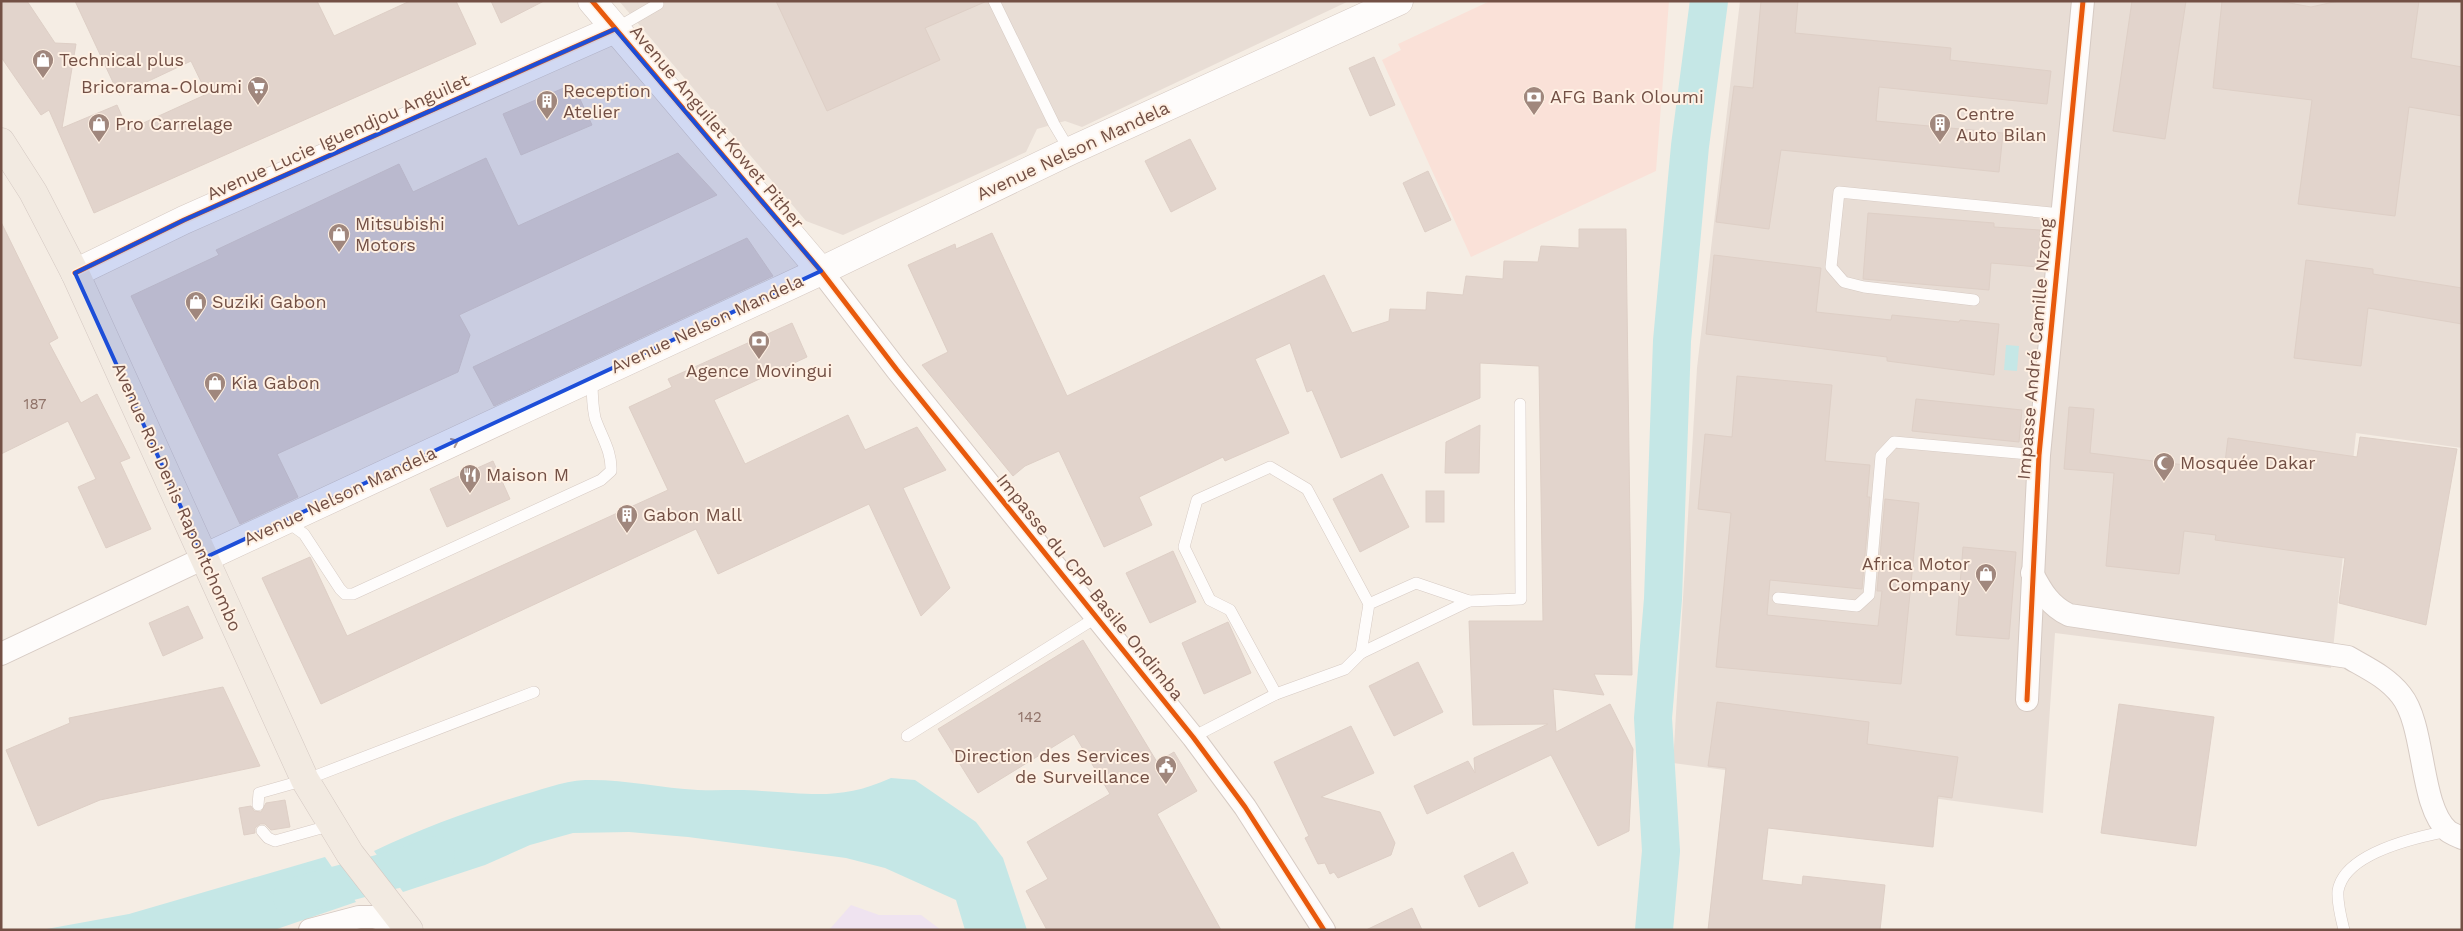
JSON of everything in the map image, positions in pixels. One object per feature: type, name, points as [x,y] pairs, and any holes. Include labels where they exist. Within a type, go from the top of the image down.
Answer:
[{"type":"main road","name":"Avenue Anguilet Kowet Pither","points":[[592,1],[821,271]]},
{"type":"main road","name":"Avenue Nelson Mandela","points":[[204,558],[821,271],[1070,151],[1399,1]]},
{"type":"main road","name":"Avenue Lucie Iguendjou Anguilet","points":[[74,273],[184,220],[615,29]]},
{"type":"main road","name":"Avenue Roi Denis Rapontchombo","points":[[1,142],[34,192],[74,273],[305,780],[350,854],[407,928]]},
{"type":"street","name":"Impasse André Camille Nzong","points":[[2027,700],[2038,455],[2083,1]]},
{"type":"street","name":"Impasse du CPP Basile Ondimba","points":[[821,271],[897,370],[1193,737],[1245,807],[1324,930]]},
{"type":"street","points":[[1,654],[204,558]]},
{"type":"street","points":[[2032,573],[2043,595],[2055,608],[2069,615],[2348,657],[2381,676],[2401,695],[2411,715],[2435,812],[2455,834]]},
{"type":"street","points":[[310,930],[359,917],[374,917],[407,928]]},
{"type":"lane","points":[[994,1],[1054,124],[1070,151]]},
{"type":"lane","points":[[615,29],[658,4]]},
{"type":"lane","points":[[1974,300],[1864,287],[1844,282],[1831,267],[1839,192],[2061,214]]},
{"type":"lane","points":[[286,521],[304,534],[340,589],[345,594],[353,594],[592,484],[611,471],[611,458],[596,419],[591,399],[592,378]]},
{"type":"lane","points":[[1369,604],[1416,584],[1469,600],[1521,600],[1520,404]]},
{"type":"lane","points":[[1778,598],[1858,606],[1869,595],[1881,456],[1894,442],[2038,455]]},
{"type":"lane","points":[[1276,694],[1230,610],[1210,600],[1184,547],[1197,500],[1270,467],[1307,489],[1369,604],[1361,653]]},
{"type":"lane","points":[[1193,737],[1276,694],[1345,669],[1361,653],[1469,600]]},
{"type":"lane","points":[[907,736],[1097,617]]},
{"type":"lane","points":[[258,804],[259,792],[305,780],[534,692]]},
{"type":"lane","points":[[262,831],[268,838],[275,841],[332,825]]},
{"type":"lane","points":[[2344,930],[2338,891],[2346,874],[2360,861],[2416,837],[2455,834]]},
{"type":"highlighted area","points":[[615,29],[821,271],[286,521],[204,558],[75,273],[184,220]]},
{"type":"shaded area","points":[[619,1],[1349,1],[1082,127],[1065,121],[1037,129],[1026,152],[843,235],[806,221]]},
{"type":"shaded area","name":"AFG Bank Oloumi","points":[[1490,1],[1669,1],[1656,171],[1471,257],[1382,60],[1401,50],[1398,44]]},
{"type":"shaded area","points":[[1740,1],[2462,1],[2462,448],[2356,433],[2331,668],[2055,633],[2043,813],[1673,763],[1697,368]]},
{"type":"shaded area","points":[[851,905],[879,915],[921,915],[941,930],[829,930]]},
{"type":"water","points":[[2006,345],[2019,346],[2017,371],[2004,370]]},
{"type":"water","points":[[891,778],[915,780],[976,822],[1003,858],[1027,930],[965,930],[956,900],[885,868],[846,858],[688,837],[629,832],[573,833],[530,845],[485,865],[403,892],[374,851],[426,828],[462,815],[568,782],[585,780],[614,781],[698,790],[828,794],[858,790]]},
{"type":"water","points":[[325,857],[356,902],[274,930],[41,930],[129,914]]},
{"type":"building","points":[[1,1],[27,1],[55,43],[76,44],[62,128],[117,105],[128,130],[207,94],[191,61],[119,95],[75,1],[317,1],[334,36],[410,1],[456,1],[476,44],[94,213],[49,110],[41,115],[1,57]]},
{"type":"building","points":[[491,1],[544,1],[501,23]]},
{"type":"building","points":[[776,1],[987,1],[925,28],[940,60],[827,111]]},
{"type":"building","points":[[1761,1],[1798,1],[1795,33],[1951,48],[1950,60],[2051,71],[2047,104],[1879,87],[1876,121],[2003,133],[1999,172],[1781,150],[1769,229],[1716,222],[1734,86],[1753,88]]},
{"type":"building","points":[[2132,1],[2186,1],[2165,139],[2113,131]]},
{"type":"building","points":[[2222,1],[2279,1],[2311,7],[2338,1],[2419,1],[2411,58],[2462,67],[2462,116],[2409,107],[2395,216],[2298,204],[2312,100],[2213,88]]},
{"type":"building","points":[[1374,57],[1395,105],[1370,116],[1349,68]]},
{"type":"building","name":"Reception Atelier","points":[[573,84],[592,125],[521,155],[503,114]]},
{"type":"building","points":[[1190,139],[1216,189],[1171,212],[1145,161]]},
{"type":"building","points":[[678,153],[717,195],[459,315],[470,335],[458,372],[277,454],[298,497],[240,524],[131,296],[219,255],[216,250],[399,164],[413,192],[486,158],[518,226]]},
{"type":"building","points":[[1428,171],[1451,220],[1425,232],[1403,183]]},
{"type":"building","points":[[1868,213],[1994,223],[1994,227],[2040,230],[2038,267],[1991,263],[1989,290],[1863,279]]},
{"type":"building","points":[[1,222],[58,338],[49,343],[81,403],[97,394],[130,458],[120,462],[151,529],[106,548],[78,487],[96,479],[68,421],[1,454]]},
{"type":"building","points":[[1579,229],[1626,229],[1632,675],[1594,674],[1604,695],[1553,689],[1556,732],[1610,704],[1633,749],[1629,831],[1598,846],[1551,755],[1427,814],[1414,786],[1468,761],[1475,773],[1474,758],[1548,724],[1473,725],[1469,621],[1543,621],[1539,366],[1480,363],[1480,398],[1341,458],[1312,390],[1307,392],[1290,343],[1255,359],[1289,433],[1225,461],[1223,457],[1139,497],[1152,525],[1104,547],[1059,451],[1025,466],[1013,476],[922,365],[948,352],[908,265],[955,244],[956,249],[992,233],[1067,396],[1324,275],[1352,333],[1389,321],[1390,309],[1426,310],[1427,292],[1463,295],[1466,276],[1503,279],[1504,261],[1538,262],[1541,246],[1579,248]]},
{"type":"building","points":[[747,238],[773,276],[494,406],[473,367]]},
{"type":"building","points":[[1714,255],[1821,268],[1816,312],[1891,320],[1892,315],[1999,324],[1994,375],[1887,361],[1887,357],[1706,334]]},
{"type":"building","points":[[2306,260],[2373,269],[2373,274],[2462,288],[2462,324],[2368,308],[2361,366],[2294,358]]},
{"type":"building","points":[[792,323],[807,357],[714,400],[745,464],[848,415],[865,450],[917,427],[946,470],[903,488],[950,588],[921,616],[869,504],[718,574],[696,529],[321,704],[262,578],[310,557],[347,636],[668,490],[629,407],[672,387],[668,379]]},
{"type":"building","points":[[1737,376],[1832,385],[1825,461],[1870,465],[1867,497],[1870,497],[1862,589],[1770,580],[1767,615],[1878,626],[1882,591],[1877,591],[1885,499],[1919,503],[1901,684],[1716,667],[1731,513],[1698,509],[1705,434],[1732,437]]},
{"type":"building","points":[[1916,399],[2022,410],[2019,442],[1912,431]]},
{"type":"building","points":[[2069,407],[2094,409],[2090,453],[2224,470],[2228,438],[2357,457],[2360,437],[2457,449],[2426,625],[2339,603],[2345,558],[2215,540],[2216,535],[2184,531],[2179,574],[2106,566],[2114,473],[2064,469]]},
{"type":"building","points":[[1480,425],[1479,473],[1445,473],[1446,442]]},
{"type":"building","name":"Maison M","points":[[493,461],[510,499],[447,527],[430,489]]},
{"type":"building","points":[[1382,474],[1409,527],[1360,552],[1333,499]]},
{"type":"building","points":[[1426,491],[1444,491],[1444,522],[1426,522]]},
{"type":"building","name":"Africa Motor Company","points":[[1963,547],[2016,552],[2009,639],[1956,635]]},
{"type":"building","points":[[1173,551],[1196,602],[1150,623],[1126,573]]},
{"type":"building","points":[[188,606],[203,638],[163,656],[149,623]]},
{"type":"building","points":[[1228,622],[1251,673],[1204,694],[1182,643]]},
{"type":"building","points":[[1083,640],[1157,762],[1174,752],[1197,791],[1157,814],[1221,930],[1047,930],[1026,891],[1048,879],[1027,842],[1110,794],[1074,734],[978,793],[938,729]]},
{"type":"building","points":[[1418,662],[1443,712],[1394,736],[1369,686]]},
{"type":"building","points":[[223,687],[260,766],[100,800],[38,826],[6,750],[70,723],[69,718]]},
{"type":"building","points":[[1717,702],[1869,722],[1867,744],[1958,757],[1952,798],[1938,796],[1933,847],[1768,828],[1762,880],[1802,885],[1803,876],[1885,885],[1880,930],[1708,930],[1726,768],[1708,766]]},
{"type":"building","points":[[2119,704],[2214,717],[2196,846],[2101,833]]},
{"type":"building","points":[[1351,726],[1374,773],[1321,797],[1380,812],[1395,843],[1391,855],[1338,878],[1334,872],[1330,874],[1325,863],[1318,864],[1305,838],[1309,836],[1274,762]]},
{"type":"building","points":[[285,800],[290,827],[271,830],[265,824],[260,824],[255,828],[255,833],[244,835],[239,808],[251,806],[254,811],[261,812],[266,803]]},
{"type":"building","points":[[1513,852],[1528,883],[1479,907],[1464,876]]},
{"type":"building","points":[[1412,908],[1422,930],[1366,930]]},
{"type":"waterway","points":[[1654,930],[1661,851],[1653,718],[1663,599],[1672,341],[1690,146],[1709,1]]},
{"type":"waterway","points":[[292,897],[393,870],[436,855]]},
{"type":"cycle path","points":[[592,1],[821,271],[897,370],[1193,737],[1245,807],[1324,930]]},
{"type":"cycle path","points":[[2027,700],[2039,455],[2083,1]]},
{"type":"cycle path","points":[[75,273],[184,220],[615,29]]},
{"type":"place","name":"Technical plus","points":[[43,79]]},
{"type":"place","name":"Bricorama-Oloumi","points":[[258,106]]},
{"type":"place","name":"AFG Bank Oloumi","points":[[1534,116]]},
{"type":"place","name":"Reception Atelier","points":[[547,120]]},
{"type":"place","name":"Pro Carrelage","points":[[99,143]]},
{"type":"place","name":"Centre Auto Bilan","points":[[1940,143]]},
{"type":"place","name":"Mitsubishi Motors","points":[[339,253]]},
{"type":"place","name":"Suziki Gabon","points":[[196,321]]},
{"type":"place","name":"Agence Movingui","points":[[759,360]]},
{"type":"place","name":"Kia Gabon","points":[[215,402]]},
{"type":"place","name":"Mosquée Dakar","points":[[2164,482]]},
{"type":"place","name":"Maison M","points":[[470,494]]},
{"type":"place","name":"Gabon Mall","points":[[627,534]]},
{"type":"place","name":"Africa Motor Company","points":[[1986,593]]},
{"type":"place","name":"Direction des Services de Surveillance","points":[[1166,785]]}]
